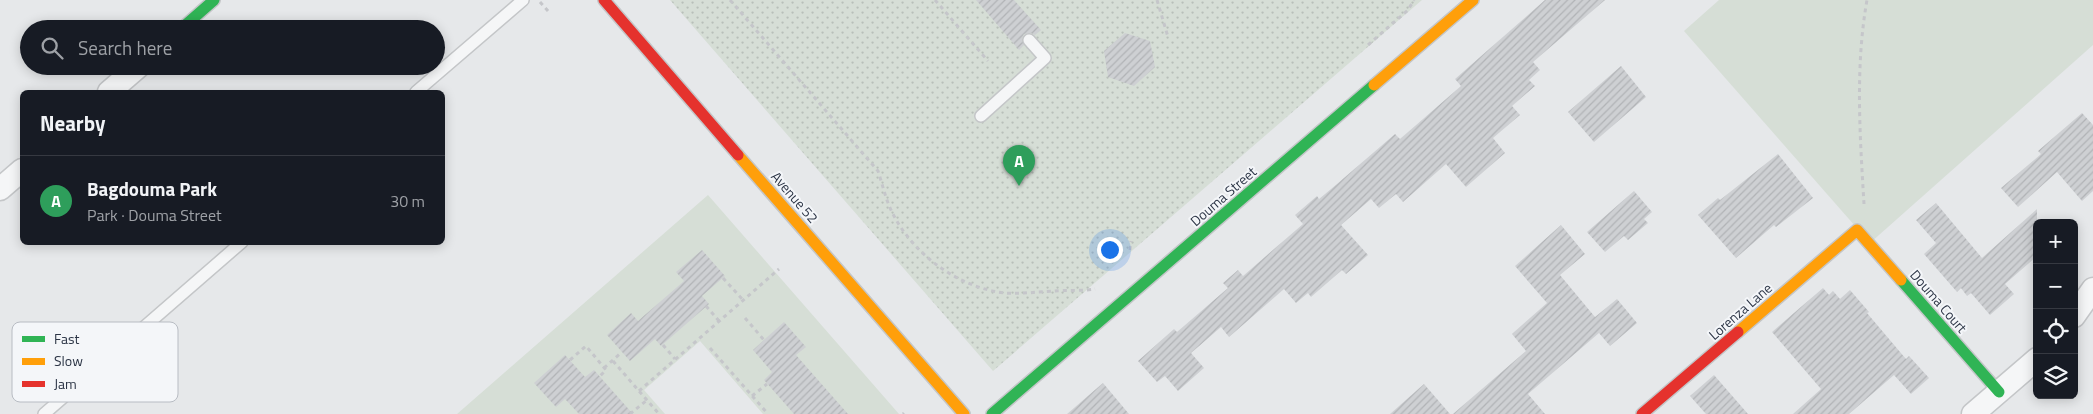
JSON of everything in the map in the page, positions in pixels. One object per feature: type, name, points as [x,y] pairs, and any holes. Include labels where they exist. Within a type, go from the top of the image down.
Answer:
[{"type":"street","points":[[191,20],[214,0]]},
{"type":"street","name":"Avenue 52","points":[[604,0],[964,414]]},
{"type":"street","name":"Douma Street","points":[[992,414],[1473,0]]},
{"type":"street","points":[[111,90],[129,75]]},
{"type":"street","points":[[0,190],[20,172]]},
{"type":"street","name":"Douma Court","points":[[1857,230],[1999,392]]},
{"type":"street","name":"Lorenza Lane","points":[[1642,414],[1857,230]]},
{"type":"street","points":[[2078,310],[2093,289]]},
{"type":"street","points":[[1973,414],[2033,362]]},
{"type":"lane","points":[[445,67],[523,0]]},
{"type":"lane","points":[[981,116],[1045,58],[1029,40]]},
{"type":"lane","points":[[418,90],[436,75]]},
{"type":"lane","points":[[150,322],[239,245]]},
{"type":"lane","points":[[44,414],[58,402]]},
{"type":"path","points":[[538,0],[549,12]]},
{"type":"path","points":[[730,0],[878,171],[887,200],[898,224],[935,264],[953,276],[979,287],[1005,293],[1022,294],[1083,289],[1094,290]]},
{"type":"path","points":[[935,0],[988,61]]},
{"type":"path","points":[[1157,0],[1168,37]]},
{"type":"path","points":[[1368,45],[1408,10],[1414,0]]},
{"type":"path","points":[[1857,230],[1865,220],[1860,135],[1862,30],[1867,0]]},
{"type":"path","points":[[1130,250],[1131,241]]},
{"type":"path","points":[[639,391],[779,269]]},
{"type":"path","points":[[723,278],[743,300]]},
{"type":"path","points":[[706,306],[719,321]]},
{"type":"path","points":[[745,318],[764,340]]},
{"type":"path","points":[[663,344],[676,359]]},
{"type":"path","points":[[570,360],[586,346],[606,370],[600,376]]},
{"type":"path","points":[[710,348],[768,414]]},
{"type":"path","points":[[604,368],[622,352]]},
{"type":"path","points":[[613,360],[659,414]]},
{"type":"path","points":[[752,396],[767,384]]},
{"type":"path","points":[[630,414],[647,400]]},
{"type":"shaded area","points":[[670,0],[1422,0],[993,371]]},
{"type":"shaded area","points":[[1719,0],[2093,0],[2093,45],[1870,243],[1684,31]]},
{"type":"shaded area","points":[[708,195],[899,414],[763,414],[700,341],[644,390],[665,414],[457,414]]},
{"type":"building","points":[[976,0],[1014,0],[1041,30],[1035,35],[1031,33],[1024,34],[1022,38],[1024,45],[1019,50]]},
{"type":"building","points":[[1545,0],[1605,0],[1533,62],[1540,70],[1529,80],[1535,86],[1512,106],[1520,115],[1493,138],[1505,153],[1466,187],[1446,164],[1403,202],[1396,194],[1379,208],[1371,199],[1341,225],[1368,255],[1346,274],[1342,270],[1311,297],[1308,293],[1296,303],[1284,289],[1229,337],[1221,327],[1191,353],[1204,368],[1178,391],[1165,376],[1157,382],[1138,361],[1174,329],[1177,332],[1228,288],[1223,283],[1238,270],[1243,276],[1303,224],[1295,215],[1317,196],[1319,199],[1395,134],[1400,139],[1461,86],[1455,79]]},
{"type":"building","points":[[1125,33],[1150,41],[1155,67],[1134,86],[1108,77],[1104,51]]},
{"type":"building","points":[[1621,66],[1646,97],[1594,142],[1568,112]]},
{"type":"building","points":[[2082,113],[2093,125],[2093,191],[2082,201],[2057,172],[2018,207],[2001,188],[2041,154],[2038,151]]},
{"type":"building","points":[[1778,154],[1813,198],[1776,227],[1774,225],[1736,258],[1698,215]]},
{"type":"building","points":[[1634,191],[1652,212],[1644,219],[1648,223],[1628,240],[1624,236],[1605,252],[1587,232]]},
{"type":"building","points":[[1936,203],[1982,258],[2037,209],[2037,219],[2033,219],[2033,260],[2005,284],[2014,294],[1990,315],[1971,293],[1967,296],[1961,288],[1957,292],[1924,254],[1936,243],[1916,220]]},
{"type":"building","points":[[1561,225],[1585,254],[1560,275],[1595,317],[1617,299],[1637,323],[1610,346],[1599,333],[1528,394],[1545,414],[1453,414],[1526,351],[1512,334],[1547,303],[1515,266]]},
{"type":"building","points":[[702,250],[725,276],[702,296],[709,304],[661,346],[655,339],[630,361],[607,335],[631,313],[638,321],[684,281],[676,272]]},
{"type":"building","points":[[1823,288],[1829,295],[1833,291],[1840,299],[1850,290],[1906,359],[1909,356],[1929,378],[1911,394],[1894,375],[1849,414],[1793,414],[1821,389],[1772,332]]},
{"type":"building","points":[[784,322],[806,347],[796,355],[848,414],[794,414],[764,380],[772,372],[753,350]]},
{"type":"building","points":[[565,355],[585,377],[594,370],[633,414],[579,414],[565,399],[556,407],[534,383]]},
{"type":"building","points":[[1714,375],[1748,414],[1706,414],[1690,396]]},
{"type":"building","points":[[1103,383],[1129,414],[1067,414]]},
{"type":"building","points":[[1424,384],[1450,414],[1390,414]]},
{"type":"traffic: fast","points":[[191,20],[214,0]]},
{"type":"traffic: fast","points":[[992,414],[1374,85]]},
{"type":"traffic: fast","points":[[1901,280],[1999,392]]},
{"type":"traffic: slow","points":[[1374,85],[1473,0]]},
{"type":"traffic: slow","points":[[738,155],[964,414]]},
{"type":"traffic: slow","points":[[1738,332],[1857,230],[1901,280]]},
{"type":"traffic: jam","points":[[604,0],[738,155]]},
{"type":"traffic: jam","points":[[1642,414],[1738,332]]},
{"type":"place","name":"Bagdouma Park","points":[[1019,186]]}]
